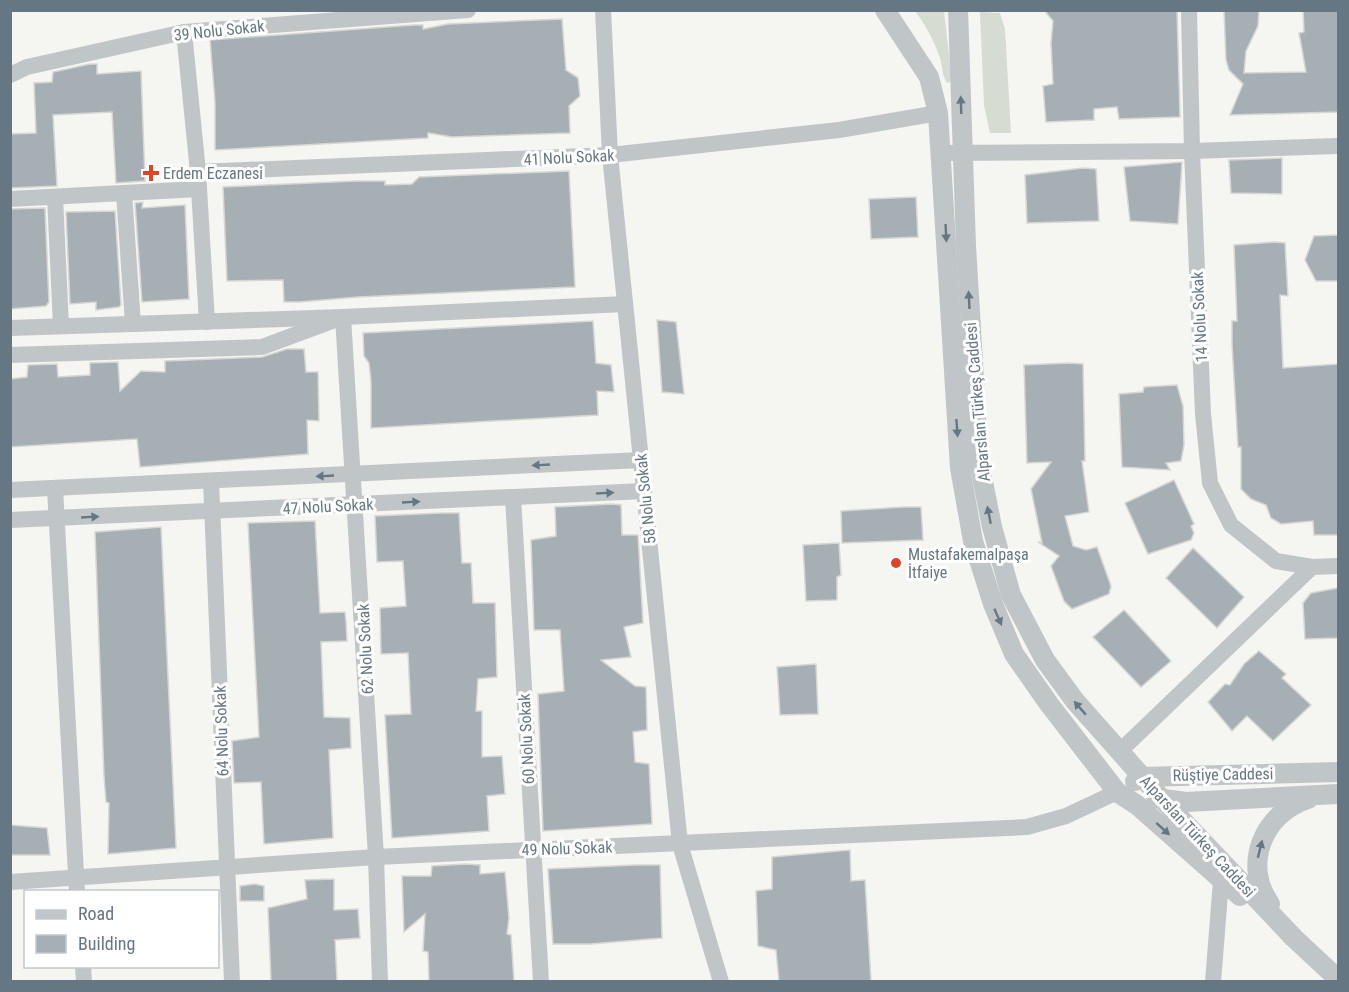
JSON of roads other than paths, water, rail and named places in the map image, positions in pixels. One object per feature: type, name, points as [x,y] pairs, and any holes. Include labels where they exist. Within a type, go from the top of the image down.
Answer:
[{"type":"street","name":"39 Nolu Sokak","points":[[10,75],[27,67],[184,32],[468,10]]},
{"type":"street","name":"58 Nolu Sokak","points":[[603,10],[610,155],[680,844],[721,981]]},
{"type":"street","name":"Alparslan Türkeş Caddesi","points":[[885,10],[929,77],[938,113],[944,174],[960,458],[973,541],[993,604],[1014,654],[1049,704],[1117,792],[1137,805],[1221,881],[1294,938]]},
{"type":"street","name":"Alparslan Türkeş Caddesi","points":[[957,10],[975,407],[980,462],[992,527],[1011,595],[1045,660],[1075,701],[1141,777],[1294,938],[1338,979]]},
{"type":"street","name":"14 Nolu Sokak","points":[[1189,10],[1192,151],[1203,414],[1210,483],[1231,525],[1276,561],[1312,567],[1338,566]]},
{"type":"street","points":[[184,32],[198,181],[207,322]]},
{"type":"street","name":"41 Nolu Sokak","points":[[10,199],[124,193],[198,181],[610,155],[839,130],[938,113]]},
{"type":"street","points":[[942,153],[1192,151],[1338,146]]},
{"type":"street","points":[[124,193],[133,324]]},
{"type":"street","points":[[55,197],[61,326]]},
{"type":"street","points":[[10,328],[343,317],[625,304]]},
{"type":"street","points":[[10,355],[262,347],[343,317]]},
{"type":"street","name":"62 Nolu Sokak","points":[[343,317],[376,857],[380,981]]},
{"type":"street","name":"47 Nolu Sokak","points":[[10,490],[641,460]]},
{"type":"street","name":"64 Nolu Sokak","points":[[211,481],[232,981]]},
{"type":"street","points":[[55,488],[77,885]]},
{"type":"street","name":"47 Nolu Sokak","points":[[10,520],[645,491]]},
{"type":"street","name":"60 Nolu Sokak","points":[[513,497],[541,981]]},
{"type":"street","points":[[1119,752],[1312,567]]},
{"type":"street","name":"Rüştiye Caddesi","points":[[1141,777],[1338,772]]},
{"type":"street","points":[[1117,792],[1141,777]]},
{"type":"street","name":"Rüştiye Caddesi","points":[[1117,792],[1186,802],[1330,794]]},
{"type":"street","name":"49 Nolu Sokak","points":[[10,882],[77,885],[227,868],[376,857],[1027,827],[1066,816],[1117,792]]},
{"type":"street","points":[[1294,938],[1262,892],[1256,870],[1261,843],[1270,824],[1291,804],[1330,794]]},
{"type":"street","points":[[1213,981],[1221,881]]},
{"type":"place","name":"Erdem Eczanesi","points":[[151,173]]},
{"type":"place","name":"Mustafakemalpaşa İtfaiye","points":[[896,563]]}]
